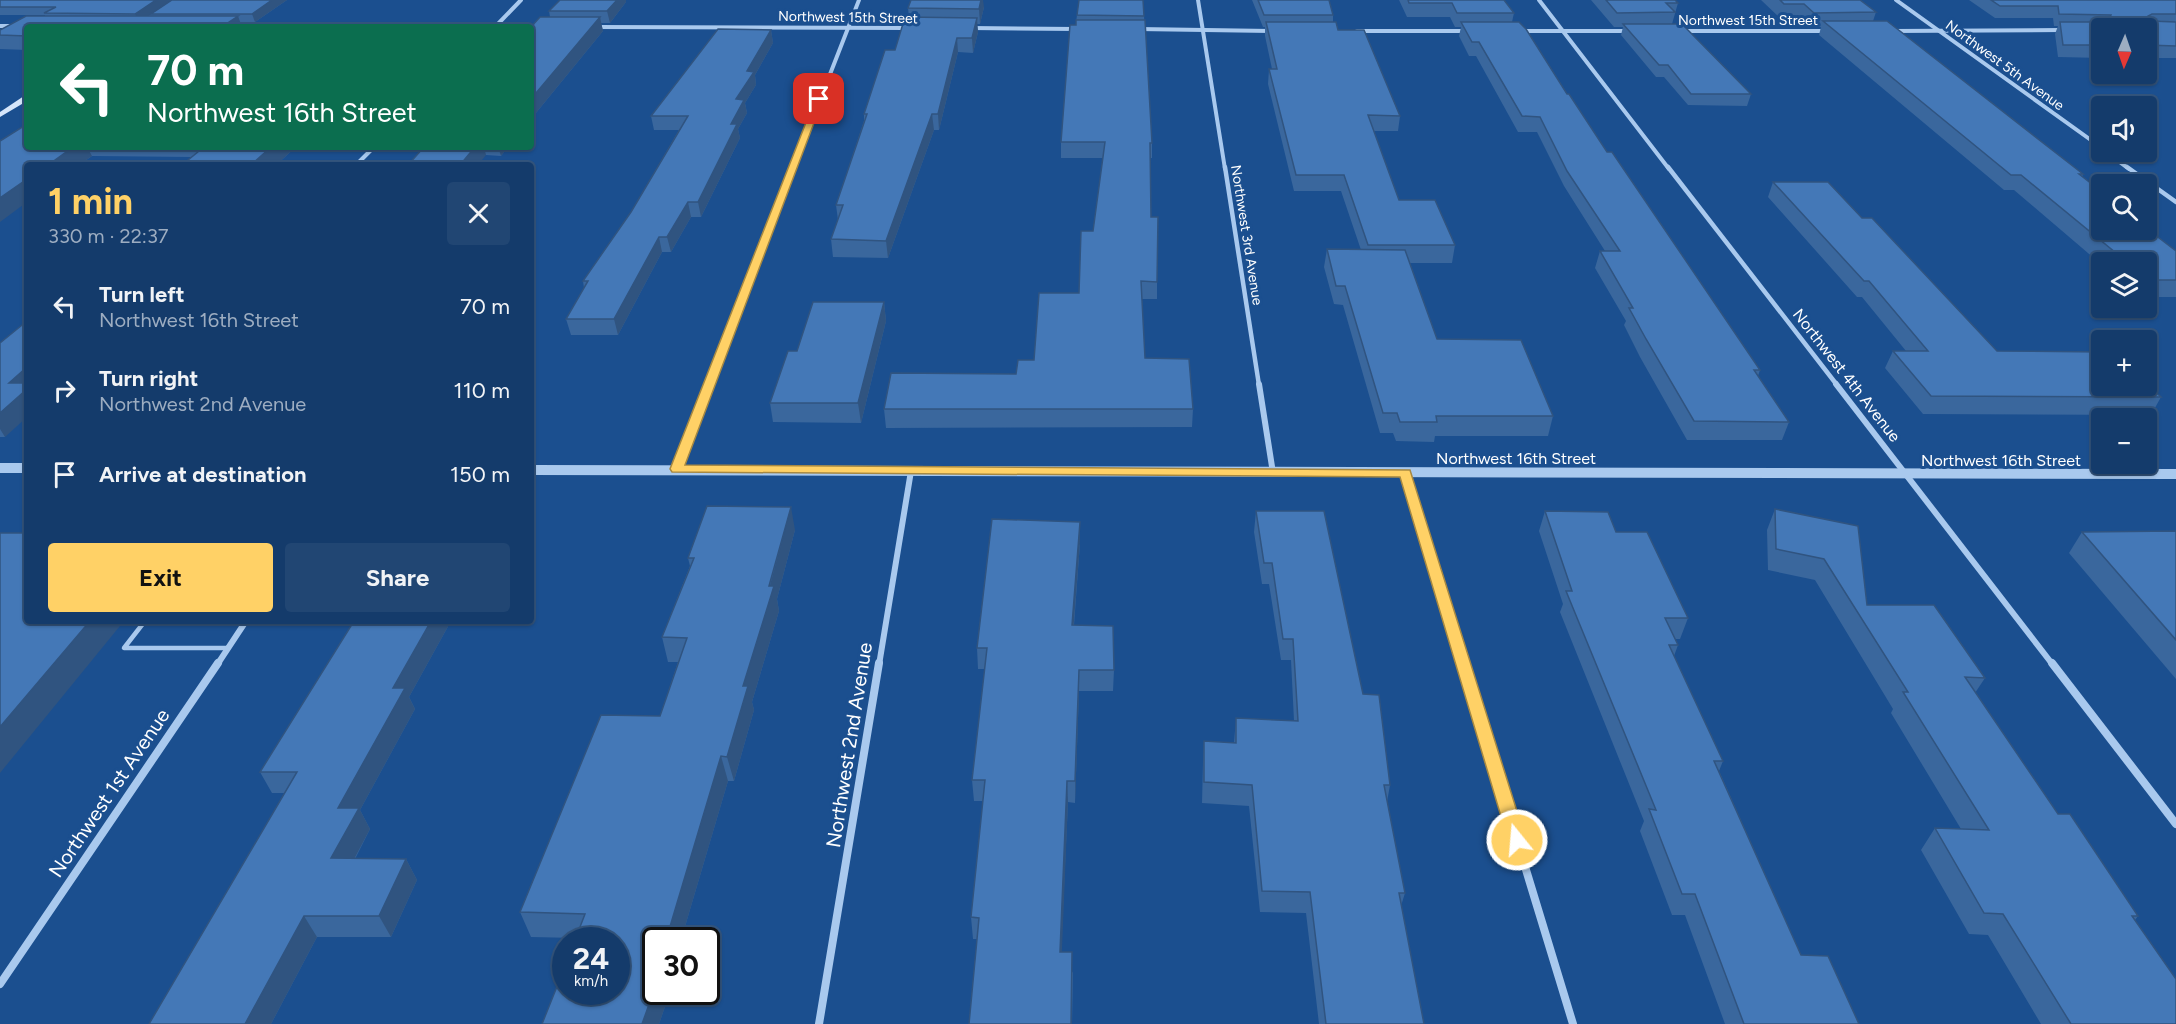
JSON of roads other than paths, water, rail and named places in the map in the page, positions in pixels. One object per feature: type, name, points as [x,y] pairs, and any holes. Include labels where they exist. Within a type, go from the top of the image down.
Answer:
[{"type":"main road","points":[[0,115],[24,100]]},
{"type":"street","points":[[498,24],[521,0]]},
{"type":"street","points":[[676,469],[859,0]]},
{"type":"street","name":"Northwest 3rd Avenue","points":[[1198,0],[1273,473]]},
{"type":"street","name":"Northwest 4th Avenue","points":[[1539,0],[2176,824]]},
{"type":"street","name":"Northwest 5th Avenue","points":[[1896,0],[2091,140]]},
{"type":"street","points":[[0,26],[22,26]]},
{"type":"street","name":"Northwest 15th Street","points":[[590,27],[915,28]]},
{"type":"street","points":[[962,28],[1080,29]]},
{"type":"street","points":[[1127,29],[1282,31]]},
{"type":"street","points":[[1880,31],[2067,30]]},
{"type":"street","points":[[1352,32],[1469,31]]},
{"type":"street","points":[[1516,31],[1633,31]]},
{"type":"street","name":"Northwest 15th Street","points":[[1680,31],[1833,31]]},
{"type":"street","points":[[359,162],[371,150]]},
{"type":"street","points":[[2120,162],[2176,202]]},
{"type":"street","points":[[0,468],[24,468]]},
{"type":"street","name":"Northwest 16th Street","points":[[534,470],[2176,474]]},
{"type":"street","name":"Northwest 2nd Avenue","points":[[819,1024],[911,471]]},
{"type":"street","points":[[1405,473],[1572,1024]]},
{"type":"street","name":"Northwest 1st Avenue","points":[[0,984],[4,973],[244,624]]},
{"type":"lane","points":[[143,624],[124,648],[228,648]]}]
